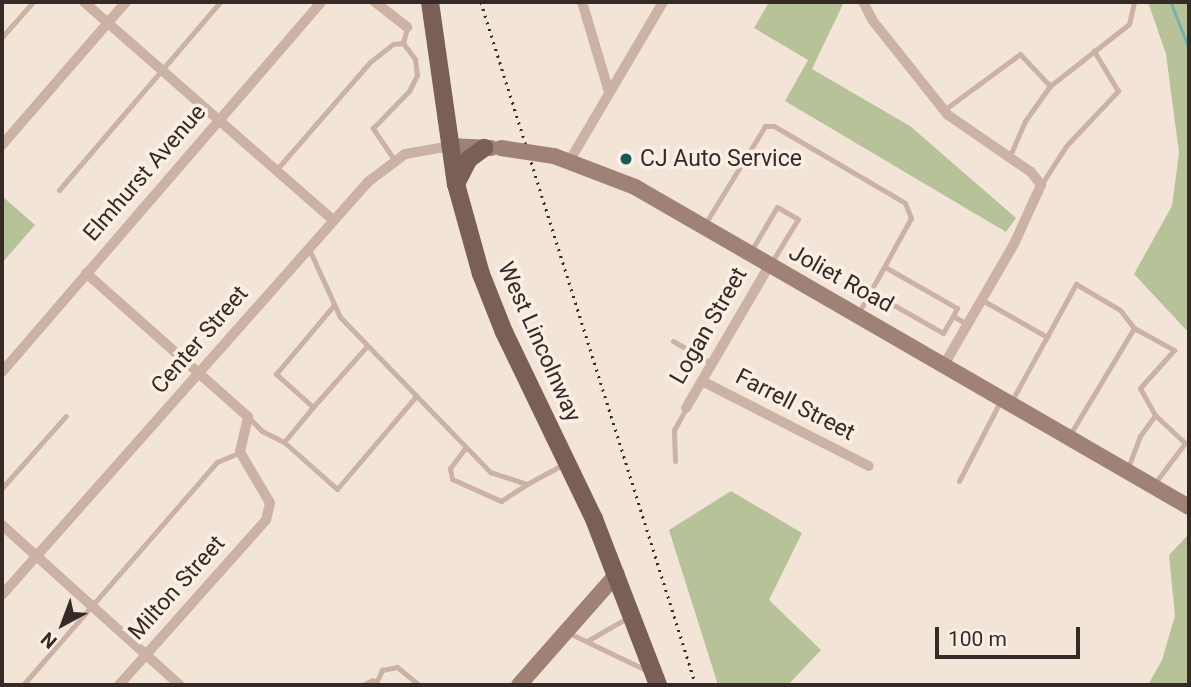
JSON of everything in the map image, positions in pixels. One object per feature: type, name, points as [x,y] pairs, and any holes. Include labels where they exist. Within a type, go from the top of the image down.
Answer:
[{"type":"main road","name":"West Lincolnway","points":[[429,2],[456,184],[490,297],[617,574],[656,680]]},
{"type":"main road","name":"Joliet Road","points":[[451,146],[492,148],[562,158],[635,187],[945,363],[1189,507]]},
{"type":"main road","points":[[456,184],[464,166],[492,148]]},
{"type":"main road","points":[[519,685],[617,574]]},
{"type":"street","points":[[84,2],[220,117],[333,220]]},
{"type":"street","points":[[2,145],[126,2]]},
{"type":"street","name":"Elmhurst Avenue","points":[[2,372],[321,2]]},
{"type":"street","points":[[375,2],[407,27]]},
{"type":"street","points":[[582,2],[609,92]]},
{"type":"street","points":[[562,158],[609,92],[663,2]]},
{"type":"street","points":[[863,2],[873,22],[944,110],[1041,185],[982,300],[945,363]]},
{"type":"street","name":"Center Street","points":[[2,595],[368,182],[395,161],[428,146],[451,146]]},
{"type":"street","name":"Logan Street","points":[[685,408],[769,265]]},
{"type":"street","points":[[86,273],[248,416],[240,452]]},
{"type":"street","name":"Farrell Street","points":[[702,381],[869,466]]},
{"type":"street","name":"Milton Street","points":[[119,685],[267,520],[270,503],[265,490],[245,467],[240,452]]},
{"type":"street","points":[[2,525],[180,685]]},
{"type":"lane","points":[[2,37],[33,2]]},
{"type":"lane","points":[[59,190],[220,2]]},
{"type":"lane","points":[[1009,158],[1025,121],[1050,86],[1129,24],[1134,2]]},
{"type":"lane","points":[[395,161],[373,128],[409,91],[417,75],[415,60],[403,43],[407,27]]},
{"type":"lane","points":[[277,169],[370,62],[393,44],[403,43]]},
{"type":"lane","points":[[1041,185],[1066,146],[1118,91],[1094,51]]},
{"type":"lane","points":[[944,110],[1020,54],[1050,86]]},
{"type":"lane","points":[[703,228],[758,133],[774,125],[905,203],[911,218],[858,314]]},
{"type":"lane","points":[[749,254],[778,207],[798,219],[769,265]]},
{"type":"lane","points":[[309,248],[334,305],[366,347],[417,395],[490,472],[527,484]]},
{"type":"lane","points":[[871,292],[943,333],[953,316],[957,308],[885,267]]},
{"type":"lane","points":[[959,481],[1047,337],[1076,284],[1119,310],[1134,328],[1174,349],[1140,388],[1155,415],[1185,443],[1153,486]]},
{"type":"lane","points":[[982,300],[1047,337]]},
{"type":"lane","points":[[313,407],[276,374],[334,305]]},
{"type":"lane","points":[[953,316],[967,324]]},
{"type":"lane","points":[[1069,436],[1134,328]]},
{"type":"lane","points":[[673,341],[711,363]]},
{"type":"lane","points":[[284,442],[366,347]]},
{"type":"lane","points":[[248,416],[262,431],[284,442],[337,489],[417,395]]},
{"type":"lane","points":[[676,461],[674,430],[685,408]]},
{"type":"lane","points":[[1127,471],[1140,436],[1155,415]]},
{"type":"lane","points":[[2,488],[66,416]]},
{"type":"lane","points":[[466,447],[450,468],[452,479],[501,501],[566,463]]},
{"type":"lane","points":[[23,685],[217,462],[240,452]]},
{"type":"lane","points":[[587,641],[633,615]]},
{"type":"lane","points":[[566,632],[656,680]]},
{"type":"lane","points":[[362,685],[374,683],[382,670],[397,667],[419,685]]},
{"type":"green space","points":[[769,2],[844,2],[812,69],[910,126],[1016,218],[1006,232],[785,101],[808,60],[754,28]]},
{"type":"green space","points":[[1148,2],[1189,2],[1189,333],[1134,274],[1172,206],[1179,153],[1166,54]]},
{"type":"green space","points":[[2,196],[35,225],[2,263]]},
{"type":"green space","points":[[731,491],[802,533],[769,600],[821,650],[788,685],[718,685],[669,530]]},
{"type":"green space","points":[[1189,534],[1189,685],[1148,685],[1162,660],[1175,616],[1169,555]]},
{"type":"waterway","points":[[1171,2],[1189,48]]},
{"type":"railway","points":[[481,2],[696,685]]},
{"type":"place","name":"CJ Auto Service","points":[[626,159]]}]
